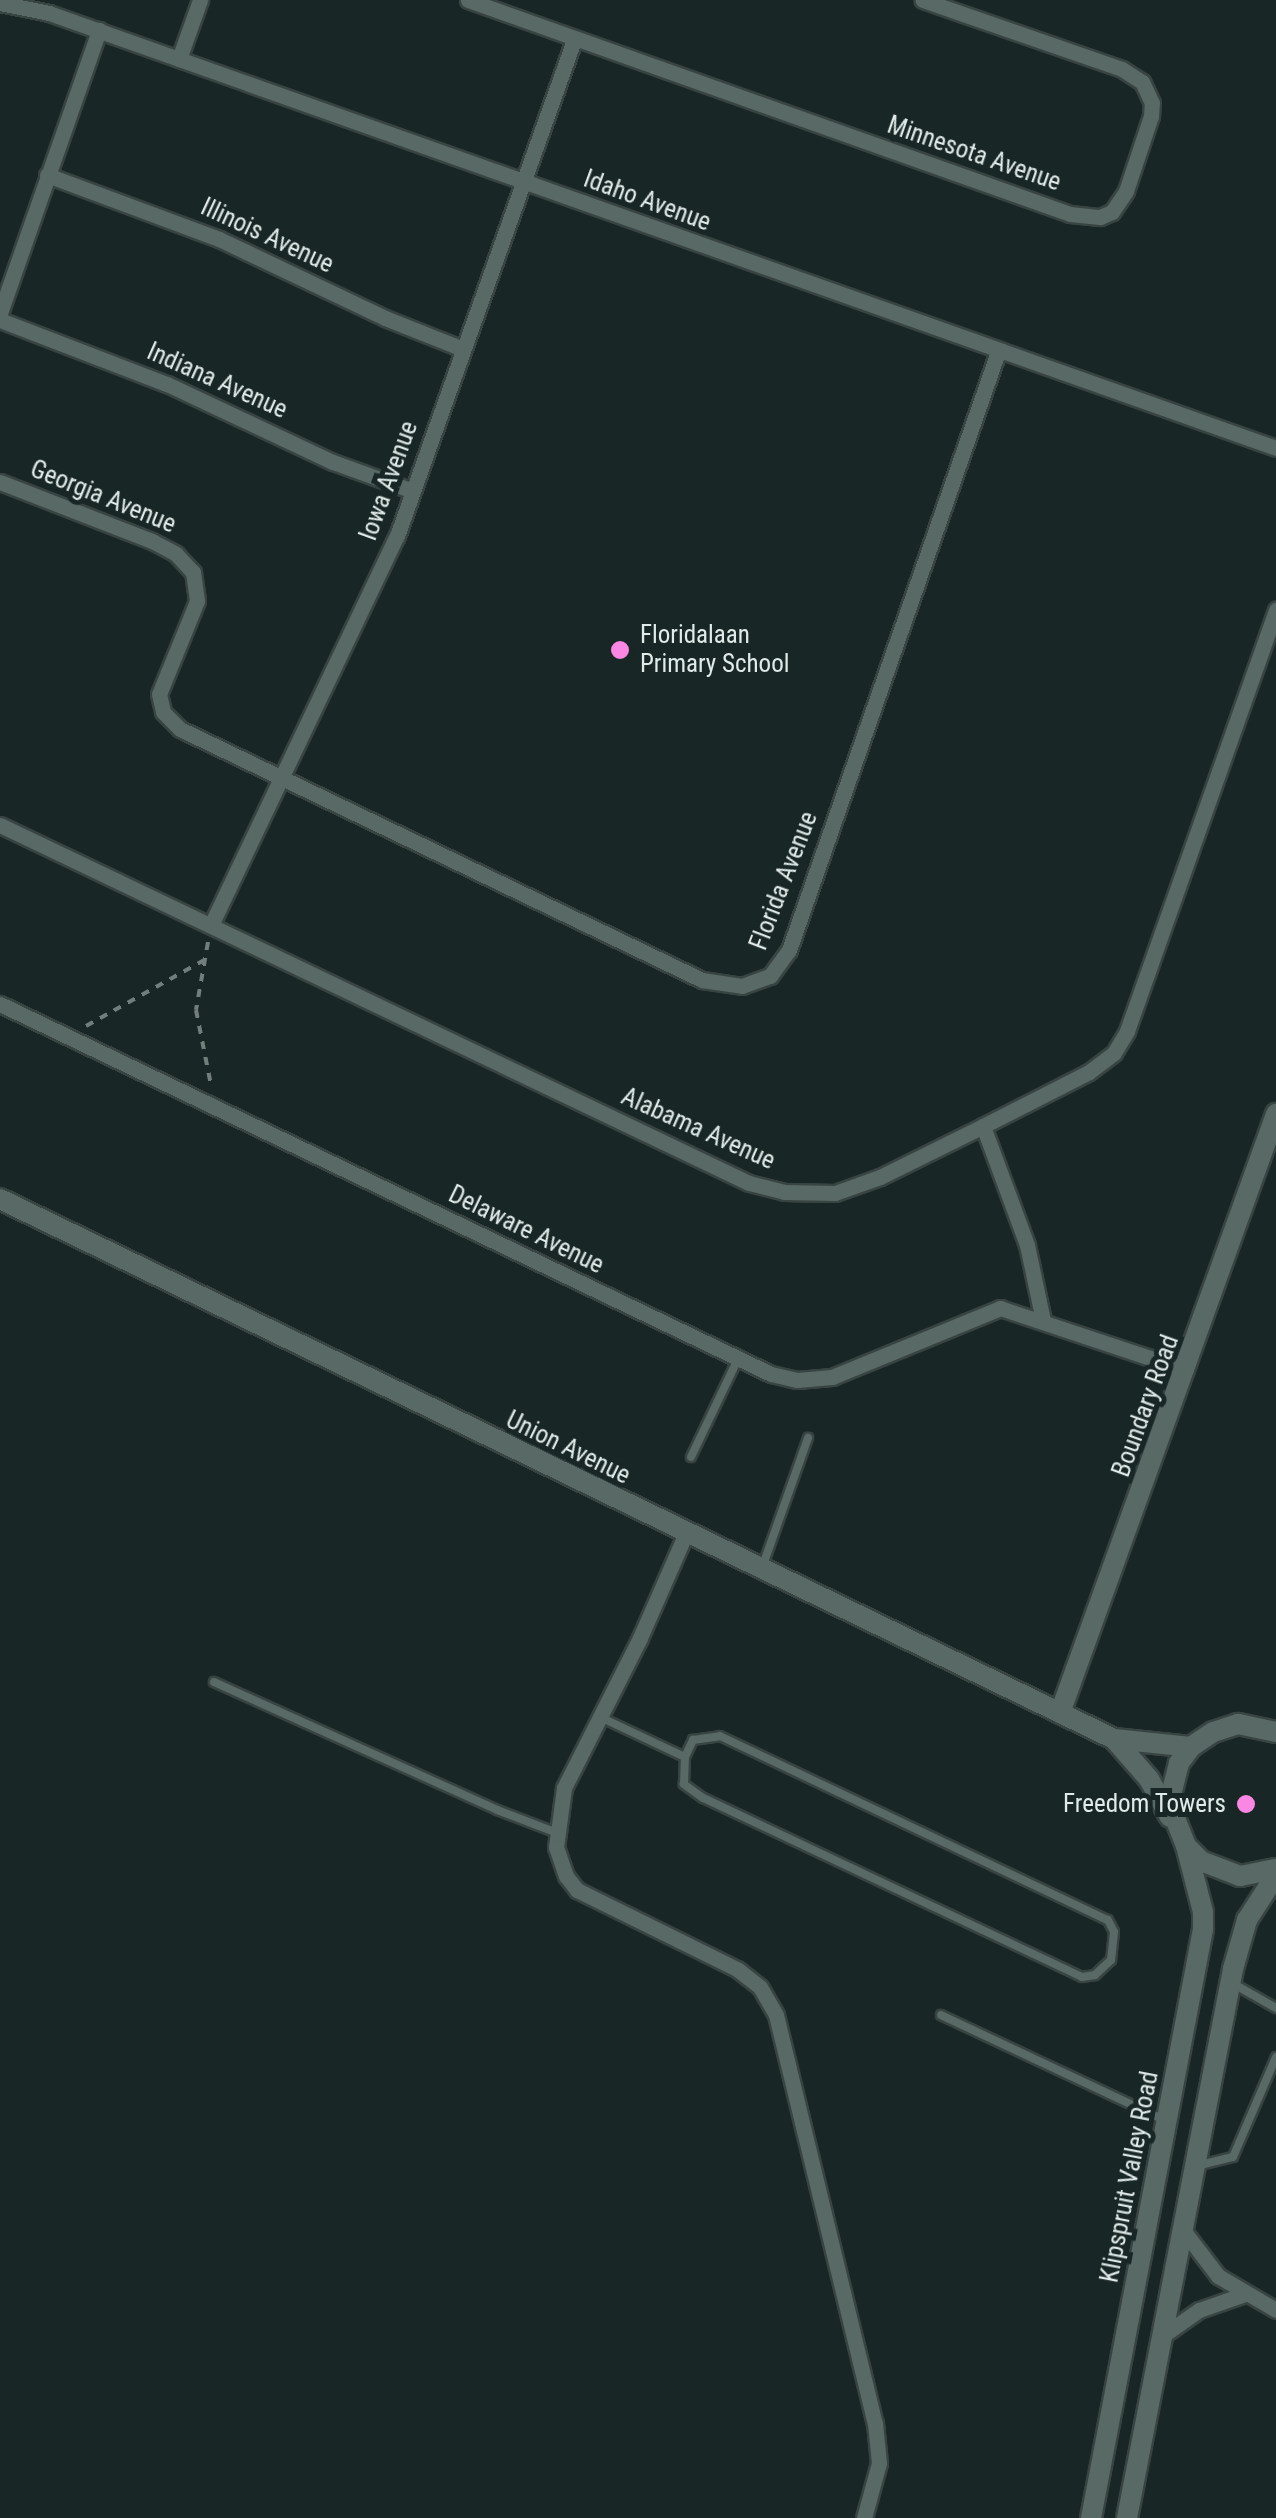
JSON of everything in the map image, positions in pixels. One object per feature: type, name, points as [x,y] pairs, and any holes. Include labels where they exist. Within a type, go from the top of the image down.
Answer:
[{"type":"street","points":[[179,59],[200,0]]},
{"type":"street","name":"Minnesota Avenue","points":[[468,0],[1070,214],[1100,216],[1112,212],[1126,191],[1151,116],[1152,102],[1142,82],[1122,69],[923,0]]},
{"type":"street","name":"Idaho Avenue","points":[[0,4],[50,13],[99,30],[1276,448]]},
{"type":"street","points":[[0,316],[99,30]]},
{"type":"street","name":"Iowa Avenue","points":[[212,922],[378,581],[574,40]]},
{"type":"street","name":"Illinois Avenue","points":[[47,175],[219,239],[385,318],[463,349]]},
{"type":"street","name":"Indiana Avenue","points":[[0,316],[166,384],[320,456],[413,491]]},
{"type":"street","name":"Florida Avenue","points":[[281,780],[702,980],[722,987],[742,986],[770,976],[789,950],[998,352]]},
{"type":"street","name":"Georgia Avenue","points":[[0,482],[152,541],[185,562],[198,590],[161,684],[163,712],[180,729],[281,780]]},
{"type":"street","name":"Alabama Avenue","points":[[0,824],[765,1188],[805,1194],[847,1191],[1102,1064],[1120,1044],[1276,610]]},
{"type":"street","name":"Delaware Avenue","points":[[0,1004],[771,1374],[814,1380],[854,1370],[989,1310],[1012,1309],[1186,1370]]},
{"type":"street","name":"Boundary Road","points":[[1060,1712],[1276,1114]]},
{"type":"street","points":[[983,1126],[1028,1245],[1043,1320]]},
{"type":"street","name":"Union Avenue","points":[[0,1199],[1114,1739],[1192,1747]]},
{"type":"street","points":[[686,1533],[564,1788],[555,1832],[560,1861],[577,1890],[737,1969],[760,1987],[776,2015],[876,2423],[879,2462],[864,2518]]},
{"type":"street","points":[[1173,1823],[1172,1782],[1192,1747],[1213,1732],[1238,1724],[1276,1732]]},
{"type":"street","name":"Union Avenue","points":[[1114,1739],[1149,1779],[1186,1846]]},
{"type":"street","points":[[1186,1846],[1220,1871],[1240,1876],[1276,1872]]},
{"type":"street","name":"Klipspruit Valley Road","points":[[1090,2518],[1202,1930],[1203,1912],[1186,1846]]},
{"type":"street","points":[[1127,2518],[1231,1982],[1246,1920],[1276,1872]]},
{"type":"street","points":[[1183,2230],[1208,2267],[1245,2294],[1276,2310]]},
{"type":"street","points":[[1162,2336],[1198,2310],[1245,2294]]},
{"type":"lane","points":[[692,1457],[738,1360]]},
{"type":"lane","points":[[762,1569],[808,1438]]},
{"type":"lane","points":[[214,1682],[497,1810],[555,1832]]},
{"type":"lane","points":[[600,1717],[685,1757]]},
{"type":"lane","points":[[720,1736],[1108,1920],[1114,1929],[1110,1960],[1096,1975],[1082,1978],[704,1798],[684,1784],[685,1757],[693,1740],[720,1736]]},
{"type":"lane","points":[[1231,1982],[1276,2008]]},
{"type":"lane","points":[[941,2015],[1166,2121]]},
{"type":"lane","points":[[1196,2166],[1232,2157],[1276,2057]]},
{"type":"path","points":[[212,922],[196,1010],[218,1111]]},
{"type":"path","points":[[67,1036],[204,960]]},
{"type":"place","name":"Floridalaan Primary School","points":[[620,650]]},
{"type":"place","name":"Freedom Towers","points":[[1246,1804]]}]
